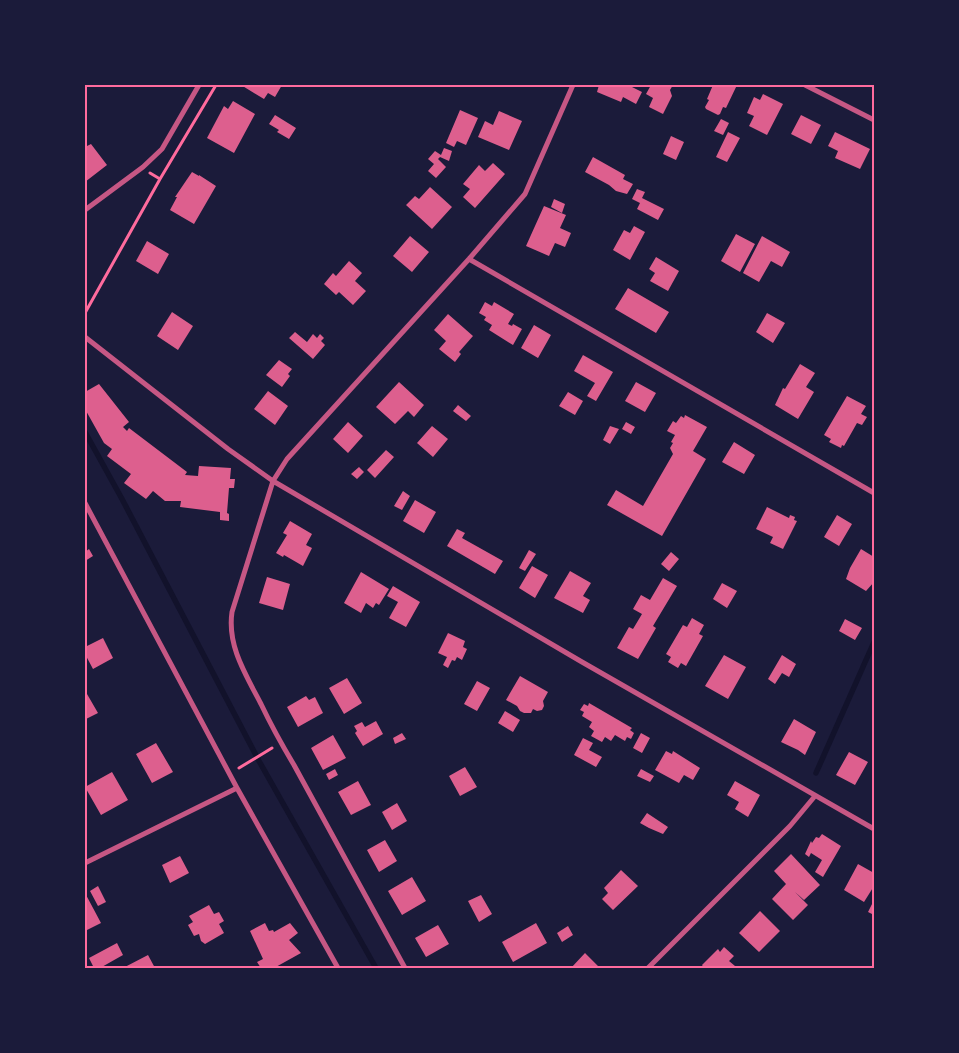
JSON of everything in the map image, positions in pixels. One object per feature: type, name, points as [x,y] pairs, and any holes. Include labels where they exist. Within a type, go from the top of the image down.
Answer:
[{"type":"street","points":[[85,210],[143,167],[162,148],[199,85]]},
{"type":"street","points":[[405,968],[294,765],[280,744],[238,660],[230,625],[232,612],[273,481],[287,459],[469,260],[525,194],[573,85]]},
{"type":"street","points":[[805,85],[874,120]]},
{"type":"street","points":[[469,260],[874,493]]},
{"type":"street","points":[[85,337],[273,481],[874,829]]},
{"type":"street","points":[[85,503],[237,788],[338,968]]},
{"type":"street","points":[[85,863],[237,788]]},
{"type":"street","points":[[648,968],[790,826],[815,796]]},
{"type":"path","points":[[85,313],[160,179],[216,85]]},
{"type":"path","points":[[143,167],[160,179]]},
{"type":"path","points":[[247,764],[268,751]]},
{"type":"building","points":[[241,85],[282,85],[275,97],[268,93],[264,99]]},
{"type":"building","points":[[599,85],[628,85],[642,92],[636,104],[623,97],[621,102],[597,92]]},
{"type":"building","points":[[651,85],[673,85],[670,90],[672,96],[663,114],[649,107],[653,98],[646,94]]},
{"type":"building","points":[[713,85],[737,85],[726,108],[723,107],[718,115],[705,107]]},
{"type":"building","points":[[763,94],[783,104],[767,135],[749,126],[754,116],[747,113],[754,97],[760,100]]},
{"type":"building","points":[[233,101],[255,114],[234,153],[207,138],[224,106],[228,109]]},
{"type":"building","points":[[460,110],[478,118],[466,145],[457,141],[454,147],[446,143]]},
{"type":"building","points":[[499,111],[522,121],[509,150],[478,137],[485,121],[493,125]]},
{"type":"building","points":[[275,115],[296,128],[289,139],[277,132],[279,130],[269,124]]},
{"type":"building","points":[[801,115],[821,125],[811,144],[791,134]]},
{"type":"building","points":[[721,119],[729,123],[723,135],[714,131]]},
{"type":"building","points":[[728,132],[740,138],[727,162],[716,157]]},
{"type":"building","points":[[835,132],[870,149],[860,169],[835,158],[838,151],[828,146]]},
{"type":"building","points":[[671,136],[684,142],[676,160],[663,154]]},
{"type":"building","points":[[91,144],[107,165],[85,182],[85,147]]},
{"type":"building","points":[[444,148],[452,151],[449,161],[440,157],[438,159],[446,167],[436,178],[428,171],[434,164],[428,159],[435,151],[441,155]]},
{"type":"building","points":[[593,157],[625,175],[623,179],[633,184],[627,194],[616,191],[585,172]]},
{"type":"building","points":[[493,163],[505,174],[475,208],[463,197],[470,189],[463,184],[479,165],[485,171]]},
{"type":"building","points":[[192,172],[216,186],[194,224],[170,210],[177,197],[175,197]]},
{"type":"building","points":[[430,187],[452,207],[432,229],[406,205],[415,196],[419,199]]},
{"type":"building","points":[[637,189],[645,192],[642,198],[664,209],[658,220],[637,209],[640,203],[632,199]]},
{"type":"building","points":[[554,199],[565,204],[562,213],[551,207]]},
{"type":"building","points":[[544,206],[566,215],[560,228],[571,233],[565,247],[555,243],[549,256],[526,246]]},
{"type":"building","points":[[634,226],[645,232],[630,260],[613,250],[624,230],[630,233]]},
{"type":"building","points":[[736,234],[755,244],[740,272],[721,261]]},
{"type":"building","points":[[410,236],[429,252],[412,272],[393,256]]},
{"type":"building","points":[[762,236],[790,252],[782,267],[771,261],[759,282],[743,273]]},
{"type":"building","points":[[147,241],[169,254],[158,274],[136,261]]},
{"type":"building","points":[[656,257],[679,271],[668,291],[650,281],[655,273],[649,269]]},
{"type":"building","points":[[349,261],[362,273],[355,281],[366,291],[353,305],[339,292],[336,295],[324,284],[333,273],[336,276]]},
{"type":"building","points":[[628,288],[669,312],[656,333],[615,309]]},
{"type":"building","points":[[485,302],[492,306],[494,302],[514,314],[508,324],[512,326],[513,324],[522,329],[513,345],[489,330],[492,325],[484,320],[486,317],[479,313]]},
{"type":"building","points":[[172,312],[193,326],[178,350],[157,336]]},
{"type":"building","points":[[767,313],[785,323],[773,343],[756,332]]},
{"type":"building","points":[[448,314],[473,336],[459,352],[461,354],[455,362],[439,349],[446,341],[434,330]]},
{"type":"building","points":[[534,325],[551,335],[538,358],[521,348]]},
{"type":"building","points":[[295,332],[307,342],[313,334],[317,338],[320,334],[324,338],[321,341],[325,345],[313,359],[289,338]]},
{"type":"building","points":[[583,355],[613,372],[596,401],[587,396],[595,383],[574,371]]},
{"type":"building","points":[[279,360],[292,369],[288,374],[290,376],[282,387],[266,375]]},
{"type":"building","points":[[800,364],[815,373],[806,387],[814,392],[798,419],[775,405],[783,388],[785,389]]},
{"type":"building","points":[[399,382],[424,405],[414,417],[408,411],[395,424],[376,407]]},
{"type":"building","points":[[636,382],[656,393],[645,412],[625,401]]},
{"type":"building","points":[[99,384],[129,422],[123,427],[127,431],[129,428],[187,472],[185,475],[198,476],[199,466],[231,468],[230,479],[235,479],[234,488],[229,488],[227,513],[229,514],[229,521],[220,520],[220,512],[180,507],[181,501],[165,501],[153,491],[146,499],[124,483],[131,474],[107,456],[112,449],[104,443],[85,409],[85,392]]},
{"type":"building","points":[[268,391],[288,406],[275,425],[254,409]]},
{"type":"building","points":[[568,392],[583,401],[575,415],[559,406]]},
{"type":"building","points":[[847,396],[866,406],[861,414],[867,417],[862,425],[857,423],[841,448],[829,442],[831,439],[824,435]]},
{"type":"building","points":[[458,405],[471,416],[466,421],[453,411]]},
{"type":"building","points":[[685,415],[707,427],[693,451],[706,459],[662,536],[607,505],[616,490],[643,506],[673,454],[670,448],[675,435],[667,431],[673,421],[676,423],[681,416],[684,418]]},
{"type":"building","points":[[348,422],[363,436],[348,453],[333,439]]},
{"type":"building","points":[[626,422],[635,427],[631,434],[622,429]]},
{"type":"building","points":[[432,426],[448,439],[433,457],[417,443]]},
{"type":"building","points":[[610,426],[619,429],[610,444],[603,440]]},
{"type":"building","points":[[734,442],[755,455],[744,474],[722,462]]},
{"type":"building","points":[[386,450],[394,457],[375,478],[367,470]]},
{"type":"building","points":[[359,467],[364,472],[357,479],[351,474]]},
{"type":"building","points":[[403,491],[410,496],[402,510],[394,506]]},
{"type":"building","points":[[415,500],[436,512],[424,533],[403,521]]},
{"type":"building","points":[[767,507],[789,518],[790,515],[795,517],[794,520],[797,521],[783,549],[770,543],[773,537],[756,529]]},
{"type":"building","points":[[837,515],[852,524],[839,546],[824,537]]},
{"type":"building","points":[[290,521],[312,534],[306,545],[312,548],[303,566],[284,555],[283,557],[276,553],[287,535],[283,533]]},
{"type":"building","points":[[457,529],[465,533],[462,538],[503,561],[495,574],[447,546]]},
{"type":"building","points":[[89,549],[93,556],[85,561],[85,552]]},
{"type":"building","points":[[861,549],[874,557],[874,582],[866,591],[846,579]]},
{"type":"building","points":[[529,550],[536,554],[525,571],[519,568]]},
{"type":"building","points":[[671,552],[679,559],[669,571],[661,564]]},
{"type":"building","points":[[532,566],[548,575],[535,598],[519,588]]},
{"type":"building","points":[[570,571],[591,583],[583,596],[590,600],[583,613],[554,598]]},
{"type":"building","points":[[361,572],[389,589],[379,605],[376,603],[373,608],[366,603],[361,613],[344,603]]},
{"type":"building","points":[[267,577],[290,584],[283,610],[259,603]]},
{"type":"building","points":[[663,578],[677,586],[653,626],[656,628],[638,659],[617,648],[629,627],[633,629],[642,614],[633,609],[641,595],[650,600]]},
{"type":"building","points":[[722,583],[737,591],[727,608],[713,599]]},
{"type":"building","points":[[393,586],[420,602],[406,627],[389,618],[398,602],[387,596]]},
{"type":"building","points":[[692,618],[704,625],[699,634],[703,636],[686,666],[681,663],[678,668],[668,662],[671,657],[666,654],[683,625],[687,627]]},
{"type":"building","points":[[845,619],[862,628],[855,640],[839,631]]},
{"type":"building","points":[[448,633],[465,641],[463,647],[467,649],[462,660],[457,657],[455,661],[452,660],[448,668],[443,665],[447,657],[438,653]]},
{"type":"building","points":[[103,638],[113,658],[93,669],[85,654],[85,647]]},
{"type":"building","points":[[724,655],[746,667],[728,699],[705,686]]},
{"type":"building","points":[[782,655],[796,664],[789,677],[782,673],[775,684],[768,679]]},
{"type":"building","points":[[520,676],[548,692],[543,701],[544,706],[542,710],[537,711],[533,709],[531,713],[524,713],[517,706],[506,700]]},
{"type":"building","points":[[347,678],[362,703],[344,714],[329,688]]},
{"type":"building","points":[[477,681],[490,688],[477,711],[464,704]]},
{"type":"building","points":[[87,694],[98,713],[86,719],[85,695]]},
{"type":"building","points":[[306,696],[309,700],[315,697],[323,713],[298,727],[287,707]]},
{"type":"building","points":[[589,703],[632,728],[630,730],[634,733],[631,739],[627,737],[625,741],[615,735],[611,741],[605,737],[602,742],[591,736],[594,731],[589,727],[592,722],[582,716],[584,712],[580,710],[584,704],[588,706]]},
{"type":"building","points":[[505,711],[520,720],[513,732],[498,723]]},
{"type":"building","points":[[794,719],[816,732],[805,755],[781,742]]},
{"type":"building","points":[[376,721],[383,734],[363,746],[355,733],[357,731],[354,726],[362,722],[365,727]]},
{"type":"building","points":[[402,733],[406,739],[395,744],[393,738]]},
{"type":"building","points":[[641,733],[650,738],[642,753],[633,748]]},
{"type":"building","points":[[333,735],[346,758],[323,770],[311,748]]},
{"type":"building","points":[[583,738],[593,743],[589,750],[602,757],[596,767],[574,755]]},
{"type":"building","points":[[156,743],[173,772],[152,783],[136,754]]},
{"type":"building","points":[[666,751],[672,754],[673,751],[700,768],[693,780],[684,775],[679,783],[655,770]]},
{"type":"building","points":[[849,752],[868,762],[855,785],[836,775]]},
{"type":"building","points":[[465,767],[477,787],[460,796],[449,776]]},
{"type":"building","points":[[335,769],[338,775],[329,780],[326,774]]},
{"type":"building","points":[[641,769],[654,776],[650,782],[637,776]]},
{"type":"building","points":[[112,772],[128,800],[101,815],[85,787]]},
{"type":"building","points":[[358,781],[371,805],[351,815],[338,792]]},
{"type":"building","points":[[735,781],[760,795],[748,817],[735,809],[739,802],[727,795]]},
{"type":"building","points":[[397,803],[407,821],[392,830],[382,812]]},
{"type":"building","points":[[647,813],[668,827],[663,834],[640,823]]},
{"type":"building","points":[[822,834],[841,846],[823,877],[815,872],[822,860],[811,853],[809,857],[805,854],[811,841],[812,843],[816,837],[819,838]]},
{"type":"building","points":[[385,840],[397,861],[379,872],[367,850]]},
{"type":"building","points":[[791,854],[820,885],[804,900],[795,892],[808,905],[793,920],[772,899],[786,884],[774,871]]},
{"type":"building","points":[[180,856],[189,873],[170,883],[162,865]]},
{"type":"building","points":[[858,864],[874,873],[874,886],[864,902],[844,890]]},
{"type":"building","points":[[621,870],[638,886],[613,910],[602,899],[608,893],[604,888]]},
{"type":"building","points":[[412,877],[426,901],[402,915],[388,891]]},
{"type":"building","points":[[98,886],[106,902],[98,906],[90,891]]},
{"type":"building","points":[[85,893],[101,923],[85,931]]},
{"type":"building","points":[[481,895],[492,914],[479,922],[468,901]]},
{"type":"building","points":[[874,900],[874,915],[868,912]]},
{"type":"building","points":[[209,905],[214,914],[219,912],[224,921],[219,924],[224,933],[205,944],[201,941],[199,934],[194,936],[188,925],[193,922],[189,916]]},
{"type":"building","points":[[760,911],[780,931],[759,952],[739,933]]},
{"type":"building","points":[[265,923],[269,931],[273,930],[274,932],[290,923],[298,933],[289,940],[301,953],[274,968],[261,968],[257,962],[263,959],[250,931]]},
{"type":"building","points":[[536,923],[547,943],[513,962],[502,942]]},
{"type":"building","points":[[438,925],[449,944],[426,957],[415,938]]},
{"type":"building","points":[[568,926],[573,935],[562,942],[557,933]]},
{"type":"building","points":[[117,943],[123,955],[100,968],[94,968],[89,958]]},
{"type":"building","points":[[724,947],[734,956],[729,961],[735,966],[733,968],[704,968],[702,965],[718,949],[720,952]]},
{"type":"building","points":[[585,953],[600,968],[571,968]]},
{"type":"building","points":[[148,955],[155,968],[123,968]]},
{"type":"waterway","points":[[85,432],[259,761],[376,968]]},
{"type":"waterway","points":[[816,773],[874,642]]}]
